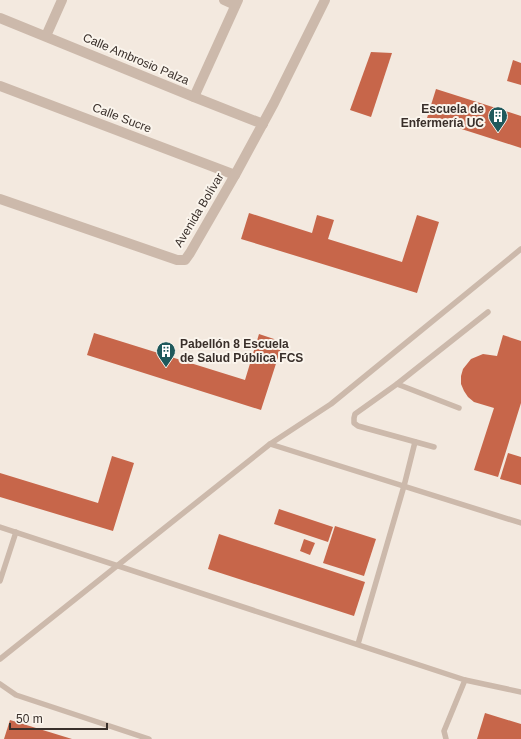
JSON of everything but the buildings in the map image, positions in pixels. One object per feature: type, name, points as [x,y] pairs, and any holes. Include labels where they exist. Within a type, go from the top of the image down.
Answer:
[{"type":"street","points":[[46,36],[62,0]]},
{"type":"street","points":[[194,97],[236,3],[224,0]]},
{"type":"street","name":"Avenida Bolívar","points":[[0,199],[177,260],[185,260],[263,124],[324,0]]},
{"type":"street","name":"Calle Ambrosio Palza","points":[[0,18],[263,124]]},
{"type":"street","name":"Calle Sucre","points":[[0,86],[235,175]]},
{"type":"lane","points":[[0,659],[270,444],[332,404],[521,249]]},
{"type":"lane","points":[[434,446],[358,426],[354,423],[354,418],[356,414],[397,384],[488,312]]},
{"type":"lane","points":[[397,384],[459,408]]},
{"type":"lane","points":[[358,644],[404,486],[415,442]]},
{"type":"lane","points":[[270,444],[521,522]]},
{"type":"lane","points":[[0,526],[465,680],[521,692]]},
{"type":"lane","points":[[0,581],[16,532]]},
{"type":"lane","points":[[446,739],[444,731],[465,680]]},
{"type":"lane","points":[[0,684],[16,695],[149,739]]},
{"type":"place","name":"Escuela de Enfermería UC","points":[[498,133]]},
{"type":"place","name":"Pabellón 8 Escuela de Salud Pública FCS","points":[[166,368]]}]
